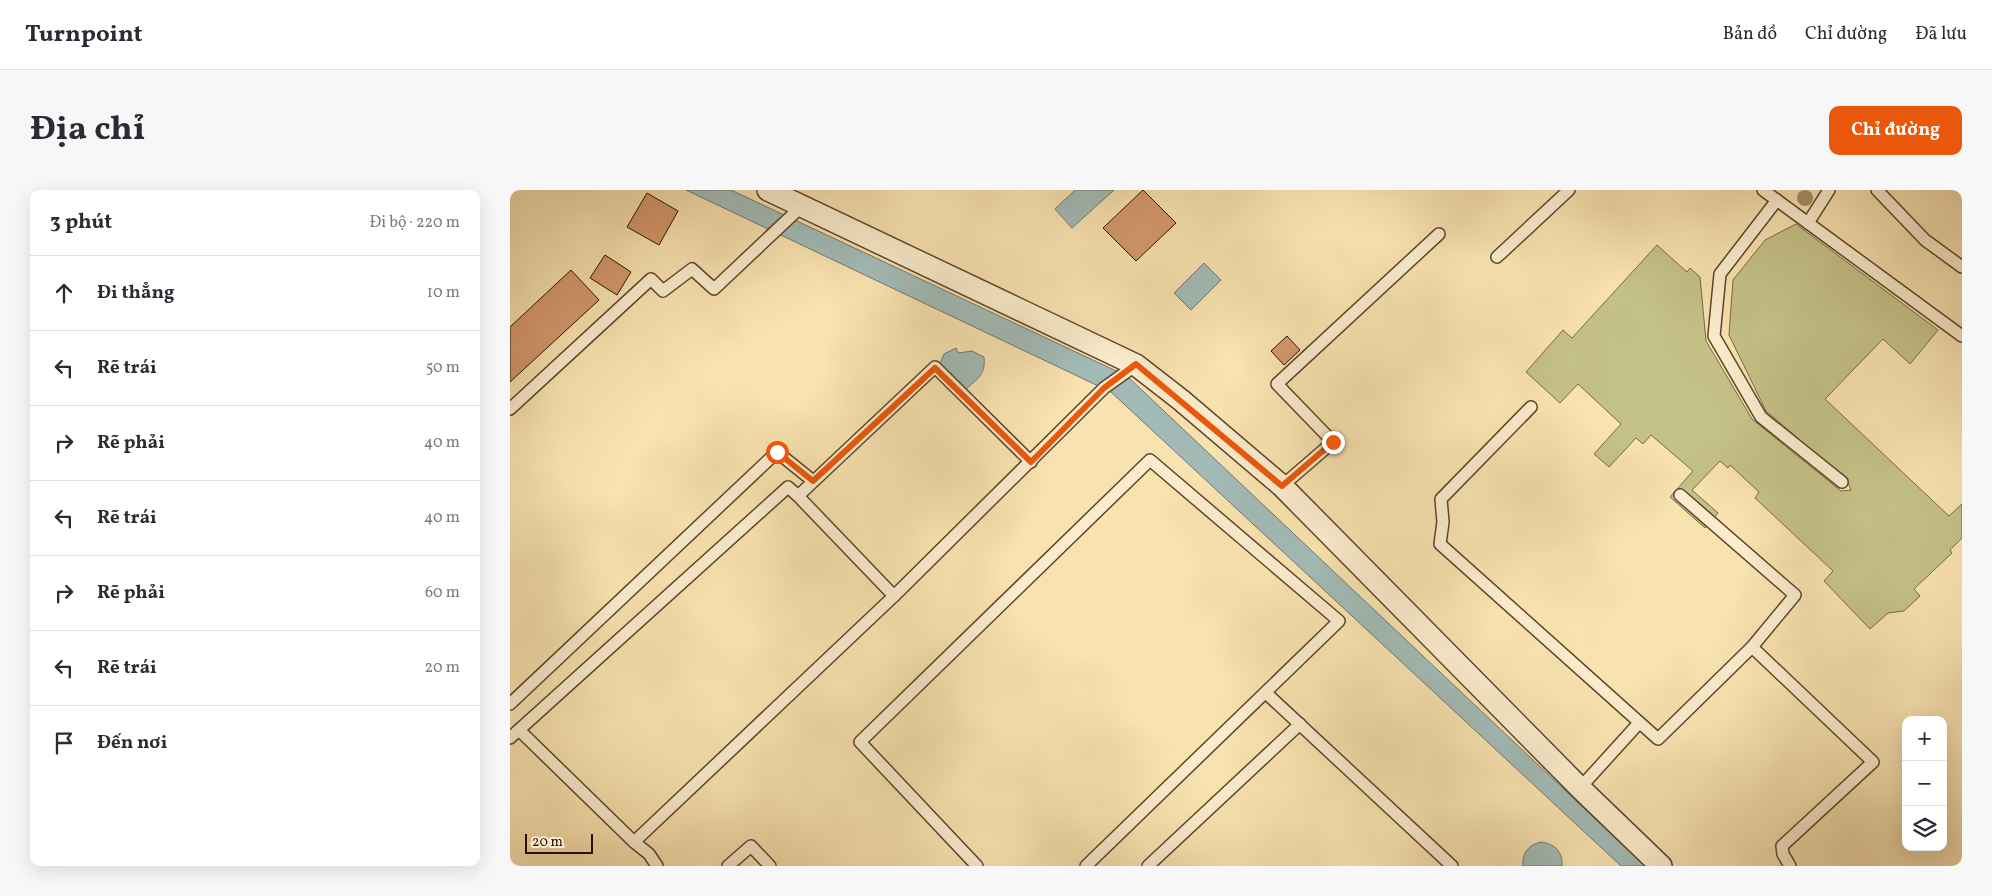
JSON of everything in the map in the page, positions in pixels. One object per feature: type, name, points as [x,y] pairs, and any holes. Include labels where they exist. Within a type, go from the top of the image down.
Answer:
[{"type":"street","points":[[768,190],[796,212],[1129,369],[1282,486],[1580,788],[1661,866]]},
{"type":"lane","points":[[1497,258],[1569,190]]},
{"type":"lane","points":[[1763,190],[1962,336]]},
{"type":"lane","points":[[1808,223],[1829,190]]},
{"type":"lane","points":[[1883,193],[1925,240],[1962,267]]},
{"type":"lane","points":[[1777,200],[1720,274],[1714,336],[1761,417],[1842,482]]},
{"type":"lane","points":[[510,409],[651,279],[663,291],[692,269],[714,289],[796,212]]},
{"type":"lane","points":[[1282,486],[1333,442],[1277,384],[1439,234]]},
{"type":"lane","points":[[798,496],[935,368],[1031,462]]},
{"type":"lane","points":[[634,842],[894,596],[1104,388],[1129,369]]},
{"type":"lane","points":[[1531,407],[1441,499],[1443,522],[1440,544],[1658,739],[1752,647],[1795,595],[1680,495]]},
{"type":"lane","points":[[510,704],[777,452],[813,481]]},
{"type":"lane","points":[[978,866],[860,742],[1150,460],[1339,621],[1086,866]]},
{"type":"lane","points":[[510,738],[788,487],[894,596]]},
{"type":"lane","points":[[1752,647],[1873,762],[1782,846],[1783,854],[1790,866]]},
{"type":"lane","points":[[1266,693],[1452,866]]},
{"type":"lane","points":[[1580,788],[1639,723]]},
{"type":"lane","points":[[1148,866],[1300,724]]},
{"type":"lane","points":[[519,730],[634,842],[649,854],[657,866]]},
{"type":"lane","points":[[728,866],[751,846],[770,866]]},
{"type":"shaded area","points":[[1796,224],[1938,330],[1910,364],[1883,339],[1825,399],[1949,516],[1962,504],[1962,538],[1950,550],[1952,553],[1914,589],[1920,596],[1904,611],[1888,613],[1870,629],[1824,581],[1833,571],[1755,498],[1759,492],[1730,465],[1728,468],[1720,461],[1692,490],[1718,513],[1705,528],[1670,497],[1693,471],[1651,435],[1643,444],[1636,438],[1609,467],[1594,454],[1621,424],[1578,384],[1560,403],[1526,372],[1563,330],[1572,338],[1657,245],[1687,272],[1690,268],[1700,277],[1706,341],[1752,419],[1841,491],[1851,490],[1847,480],[1766,411],[1729,335],[1733,280],[1765,240]]},
{"type":"water","points":[[686,190],[731,190],[1127,376],[1645,866],[1621,866],[1111,392]]},
{"type":"water","points":[[1075,190],[1114,190],[1072,228],[1055,209]]},
{"type":"water","points":[[1204,263],[1221,280],[1191,310],[1174,293]]},
{"type":"water","points":[[956,348],[958,353],[972,351],[984,357],[982,372],[965,390],[940,364],[944,354]]},
{"type":"water","points":[[1541,842],[1557,850],[1561,857],[1562,866],[1523,866],[1525,853],[1529,847]]},
{"type":"building","points":[[1143,190],[1176,223],[1136,261],[1103,228]]},
{"type":"building","points":[[647,193],[678,211],[659,245],[627,227]]},
{"type":"building","points":[[605,255],[631,272],[617,295],[590,278]]},
{"type":"building","points":[[571,270],[599,300],[510,382],[510,327]]},
{"type":"building","points":[[1287,336],[1300,350],[1284,365],[1271,351]]},
{"type":"route","points":[[777,452],[813,481],[935,368],[1031,462],[1104,388],[1136,364],[1282,486],[1333,442]]}]
